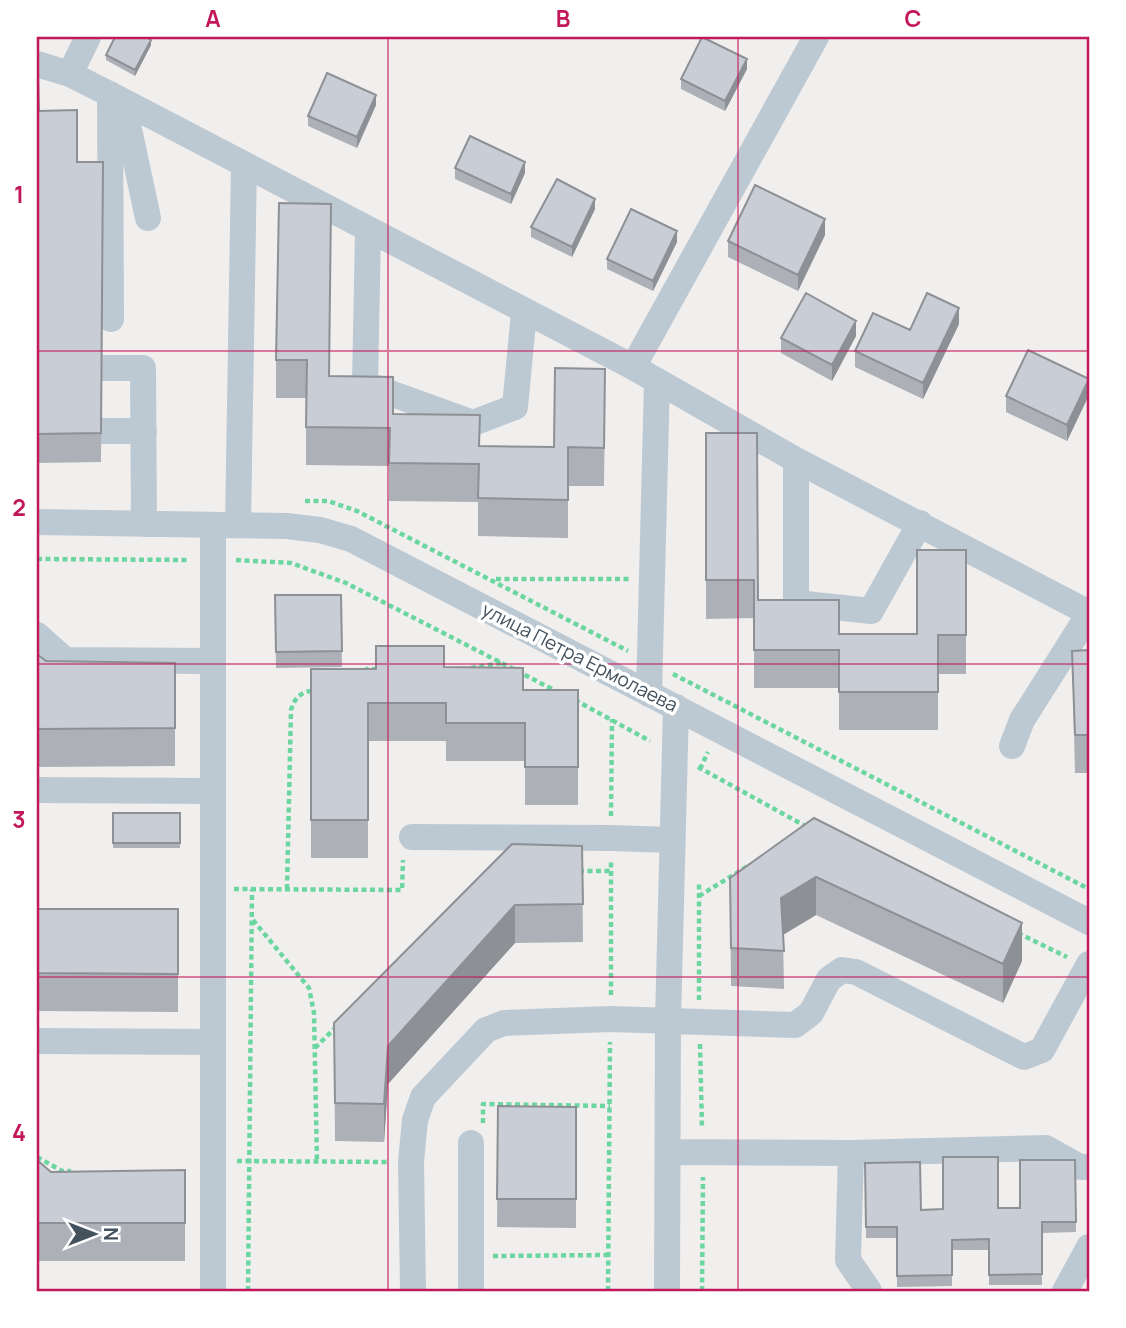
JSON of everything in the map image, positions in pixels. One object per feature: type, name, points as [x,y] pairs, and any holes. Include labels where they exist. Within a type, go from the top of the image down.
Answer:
[{"type":"street","points":[[70,74],[88,37]]},
{"type":"street","points":[[633,367],[816,37]]},
{"type":"street","points":[[37,64],[70,74],[633,367],[796,460],[1089,614],[1022,720],[1012,746]]},
{"type":"street","points":[[116,98],[148,218]]},
{"type":"street","points":[[111,319],[116,98]]},
{"type":"street","points":[[213,1291],[214,560],[225,525],[244,164]]},
{"type":"street","points":[[368,230],[365,384],[473,423],[515,407],[524,312]]},
{"type":"street","points":[[102,368],[143,368],[144,524]]},
{"type":"street","points":[[649,694],[657,381]]},
{"type":"street","points":[[102,430],[144,431]]},
{"type":"street","points":[[796,460],[796,603],[871,611],[920,523]]},
{"type":"street","name":"улица Петра Ермолаева","points":[[37,522],[309,529],[351,539],[1089,922]]},
{"type":"street","points":[[37,635],[65,660],[212,661]]},
{"type":"street","points":[[667,1291],[668,1020],[676,707]]},
{"type":"street","points":[[37,790],[212,790]]},
{"type":"street","points":[[412,837],[672,840]]},
{"type":"street","points":[[413,1291],[411,1163],[415,1120],[423,1097],[486,1030],[504,1023],[611,1019],[795,1024],[811,1013],[829,979],[842,970],[856,972],[1024,1057],[1042,1050],[1088,965]]},
{"type":"street","points":[[37,1041],[213,1042]]},
{"type":"street","points":[[471,1143],[471,1291]]},
{"type":"street","points":[[668,1152],[851,1153],[1046,1147],[1080,1167],[1089,1167]]},
{"type":"street","points":[[851,1153],[848,1260],[869,1291]]},
{"type":"street","points":[[1065,1291],[1089,1247]]},
{"type":"path","points":[[37,559],[255,559],[291,563],[377,597],[674,754],[808,828],[797,835]]},
{"type":"path","points":[[493,579],[652,579]]},
{"type":"path","points":[[469,668],[502,663]]},
{"type":"path","points":[[358,674],[367,669],[392,668]]},
{"type":"path","points":[[287,889],[291,710],[295,698],[304,692],[316,690]]},
{"type":"path","points":[[700,768],[713,742]]},
{"type":"path","points":[[213,890],[402,890],[403,845],[412,837]]},
{"type":"path","points":[[699,897],[753,862]]},
{"type":"path","points":[[572,871],[611,871]]},
{"type":"path","points":[[248,1291],[252,889]]},
{"type":"path","points":[[252,919],[309,988],[314,1013],[317,1162]]},
{"type":"path","points":[[1014,931],[1088,965]]},
{"type":"path","points":[[315,1048],[344,1020]]},
{"type":"path","points":[[471,1143],[482,1136],[483,1104],[610,1106]]},
{"type":"path","points":[[37,1157],[62,1171],[76,1172]]},
{"type":"path","points":[[213,1161],[411,1163]]},
{"type":"path","points":[[471,1256],[609,1255]]},
{"type":"building","points":[[115,37],[146,37],[151,40],[135,70],[106,55]]},
{"type":"building","points":[[702,37],[747,59],[725,101],[681,79]]},
{"type":"building","points":[[37,70],[39,111],[77,110],[77,162],[103,162],[101,433],[37,434]]},
{"type":"building","points":[[327,73],[376,95],[357,137],[308,116]]},
{"type":"building","points":[[470,136],[525,162],[511,194],[455,168]]},
{"type":"building","points":[[557,179],[595,199],[572,247],[531,227]]},
{"type":"building","points":[[755,185],[825,219],[798,275],[728,241]]},
{"type":"building","points":[[279,203],[331,204],[329,376],[393,377],[393,414],[480,415],[479,446],[554,447],[555,368],[605,369],[604,448],[568,447],[568,500],[478,498],[479,464],[389,463],[390,428],[306,427],[307,360],[276,360]]},
{"type":"building","points":[[631,209],[677,231],[653,281],[607,259]]},
{"type":"building","points":[[806,293],[856,321],[832,365],[781,338]]},
{"type":"building","points":[[927,293],[959,308],[923,383],[855,351],[873,313],[910,330]]},
{"type":"building","points":[[1028,350],[1089,379],[1067,425],[1006,396]]},
{"type":"building","points":[[706,433],[757,433],[758,600],[839,600],[839,634],[917,634],[917,550],[966,550],[966,635],[938,635],[938,692],[839,692],[839,650],[754,650],[754,580],[706,580]]},
{"type":"building","points":[[275,595],[341,595],[342,651],[276,652]]},
{"type":"building","points":[[376,646],[444,646],[444,667],[523,668],[523,690],[578,690],[578,767],[525,767],[525,723],[446,723],[446,703],[368,703],[368,820],[311,820],[311,669],[376,669]]},
{"type":"building","points":[[1089,650],[1089,735],[1075,735],[1072,651]]},
{"type":"building","points":[[37,654],[46,661],[175,663],[175,728],[37,729]]},
{"type":"building","points":[[113,813],[180,813],[180,843],[113,843]]},
{"type":"building","points":[[814,818],[1022,923],[1003,964],[816,877],[781,898],[784,951],[731,948],[730,878]]},
{"type":"building","points":[[512,844],[582,846],[583,904],[515,905],[388,1046],[384,1104],[335,1103],[334,1023]]},
{"type":"building","points":[[37,909],[178,909],[178,974],[37,973]]},
{"type":"building","points":[[498,1106],[576,1107],[576,1199],[497,1199]]},
{"type":"building","points":[[943,1157],[998,1157],[998,1208],[1020,1208],[1020,1160],[1075,1160],[1076,1222],[1042,1222],[1042,1274],[989,1275],[989,1239],[952,1240],[952,1275],[897,1276],[897,1227],[866,1227],[865,1163],[920,1162],[921,1210],[943,1209]]},
{"type":"building","points":[[37,1160],[51,1172],[185,1170],[185,1223],[37,1223]]}]
